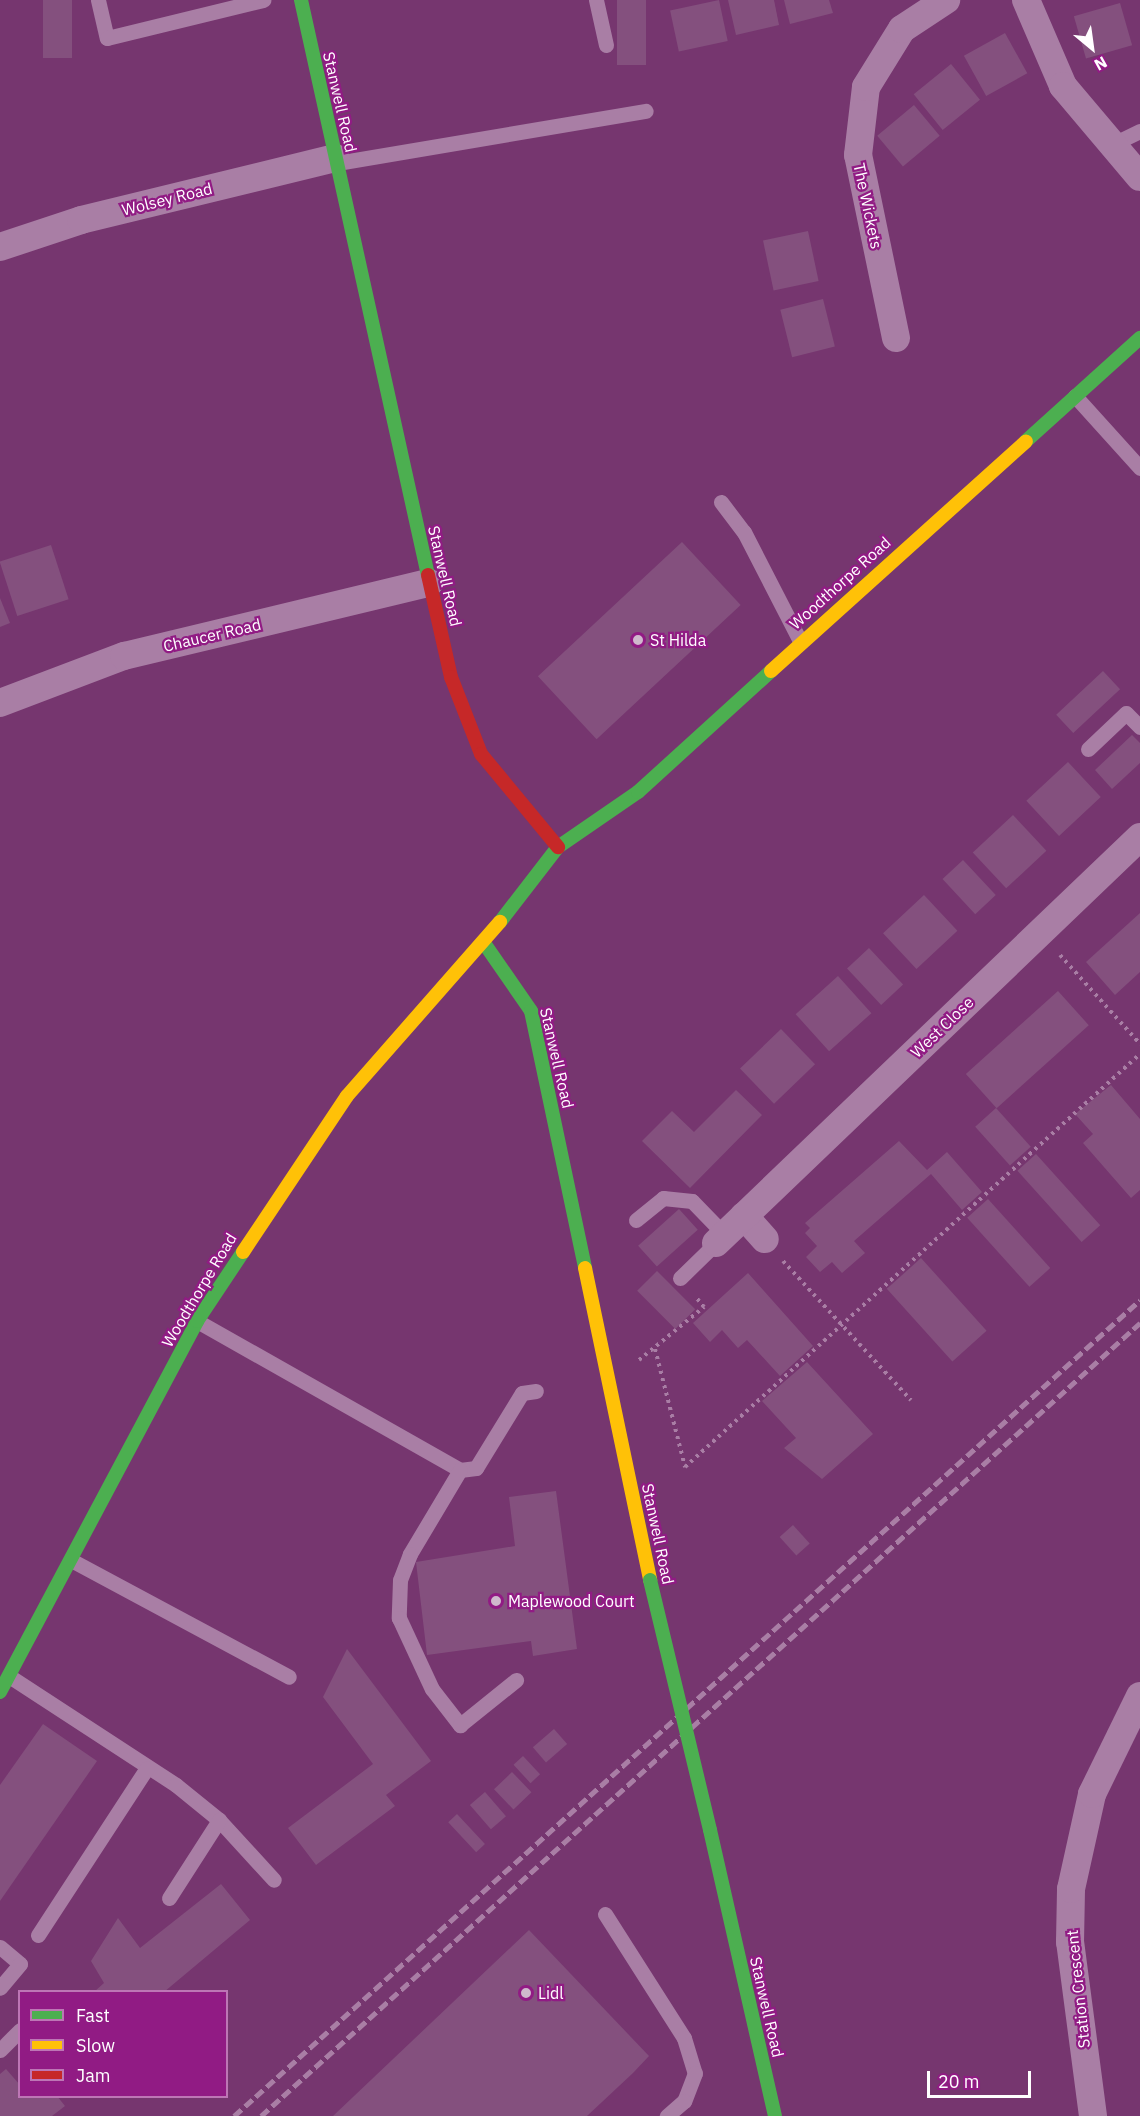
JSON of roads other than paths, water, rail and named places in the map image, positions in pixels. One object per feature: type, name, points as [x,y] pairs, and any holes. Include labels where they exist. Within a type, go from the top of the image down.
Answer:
[{"type":"street","name":"Stanwell Road","points":[[301,0],[429,583],[466,724],[481,754],[558,847]]},
{"type":"street","name":"The Wickets","points":[[896,338],[858,155],[866,87],[902,29],[946,0]]},
{"type":"street","points":[[1026,0],[1063,86],[1111,146],[1140,177]]},
{"type":"street","name":"Wolsey Road","points":[[0,247],[81,220],[337,160]]},
{"type":"street","name":"Woodthorpe Road","points":[[558,847],[638,792],[800,641],[1140,338]]},
{"type":"street","name":"Chaucer Road","points":[[0,703],[124,656],[429,583]]},
{"type":"street","name":"West Close","points":[[728,1231],[1140,837]]},
{"type":"street","points":[[484,943],[558,847]]},
{"type":"street","name":"Stanwell Road","points":[[484,943],[531,1011],[650,1580],[776,2116]]},
{"type":"street","name":"Woodthorpe Road","points":[[0,1692],[197,1321],[347,1095],[484,943]]},
{"type":"street","points":[[728,1231],[765,1239]]},
{"type":"street","name":"Station Crescent","points":[[1093,2116],[1070,1942],[1071,1889],[1092,1794],[1140,1696]]},
{"type":"lane","points":[[98,0],[107,38],[262,0]]},
{"type":"lane","points":[[596,0],[606,45]]},
{"type":"lane","points":[[337,160],[646,111]]},
{"type":"lane","points":[[1111,146],[1140,131]]},
{"type":"lane","points":[[1075,396],[1140,468]]},
{"type":"lane","points":[[721,502],[744,532],[800,641]]},
{"type":"lane","points":[[1088,749],[1126,712],[1140,727]]},
{"type":"lane","points":[[636,1221],[663,1197],[692,1201],[728,1231],[680,1278]]},
{"type":"lane","points":[[197,1321],[460,1470],[476,1468],[522,1393],[536,1391]]},
{"type":"lane","points":[[460,1470],[411,1554],[400,1580],[399,1618],[432,1689],[460,1725],[516,1680]]},
{"type":"lane","points":[[71,1560],[289,1677]]},
{"type":"lane","points":[[9,1676],[147,1768],[219,1820],[274,1880]]},
{"type":"lane","points":[[38,1935],[147,1768]]},
{"type":"lane","points":[[169,1898],[219,1820]]},
{"type":"lane","points":[[605,1914],[684,2038],[694,2073],[684,2101],[668,2116]]},
{"type":"lane","points":[[0,1947],[20,1964],[0,1988]]},
{"type":"lane","points":[[0,2050],[18,2032]]},
{"type":"railway","points":[[234,2116],[1140,1300]]},
{"type":"railway","points":[[261,2116],[1140,1323]]},
{"type":"place","name":"St Hilda","points":[[638,640]]},
{"type":"place","name":"Maplewood Court","points":[[496,1601]]},
{"type":"place","name":"Lidl","points":[[526,1993]]}]
